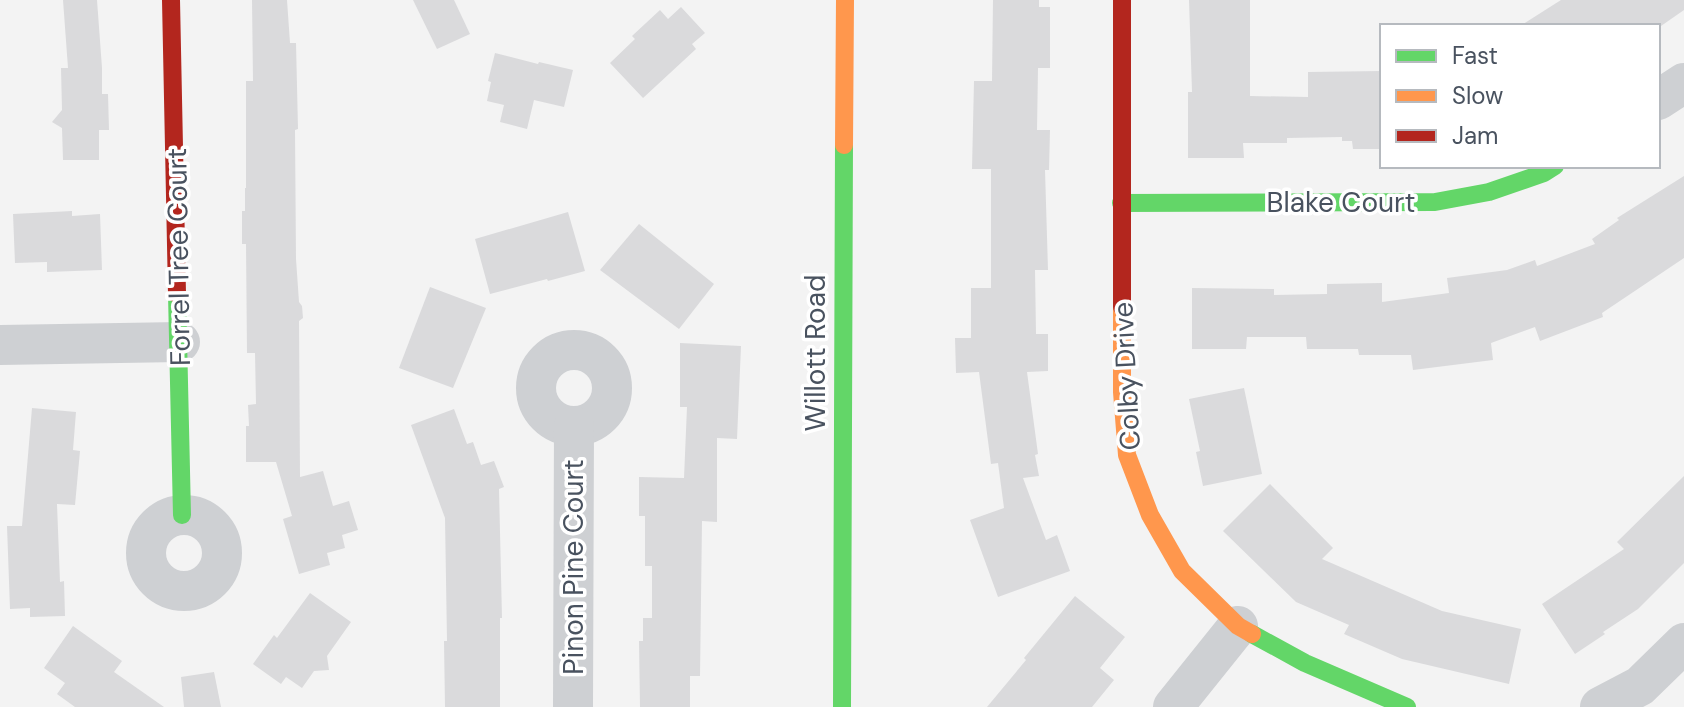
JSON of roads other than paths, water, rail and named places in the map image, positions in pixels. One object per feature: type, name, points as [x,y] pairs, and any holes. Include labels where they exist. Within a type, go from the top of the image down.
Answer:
[{"type":"street","name":"Forrel Tree Court","points":[[171,0],[182,515]]},
{"type":"street","name":"Willott Road","points":[[842,707],[845,0]]},
{"type":"street","name":"Colby Drive","points":[[1122,0],[1122,392],[1127,455],[1150,515],[1182,571],[1238,626],[1305,663],[1407,707]]},
{"type":"street","points":[[1660,99],[1684,83]]},
{"type":"street","name":"Blake Court","points":[[1121,203],[1435,202],[1489,192],[1552,168]]},
{"type":"street","points":[[0,345],[180,342]]},
{"type":"street","name":"Pinon Pine Court","points":[[573,707],[574,426]]},
{"type":"street","points":[[1173,707],[1238,626]]},
{"type":"street","points":[[1600,707],[1640,686],[1684,643]]}]
